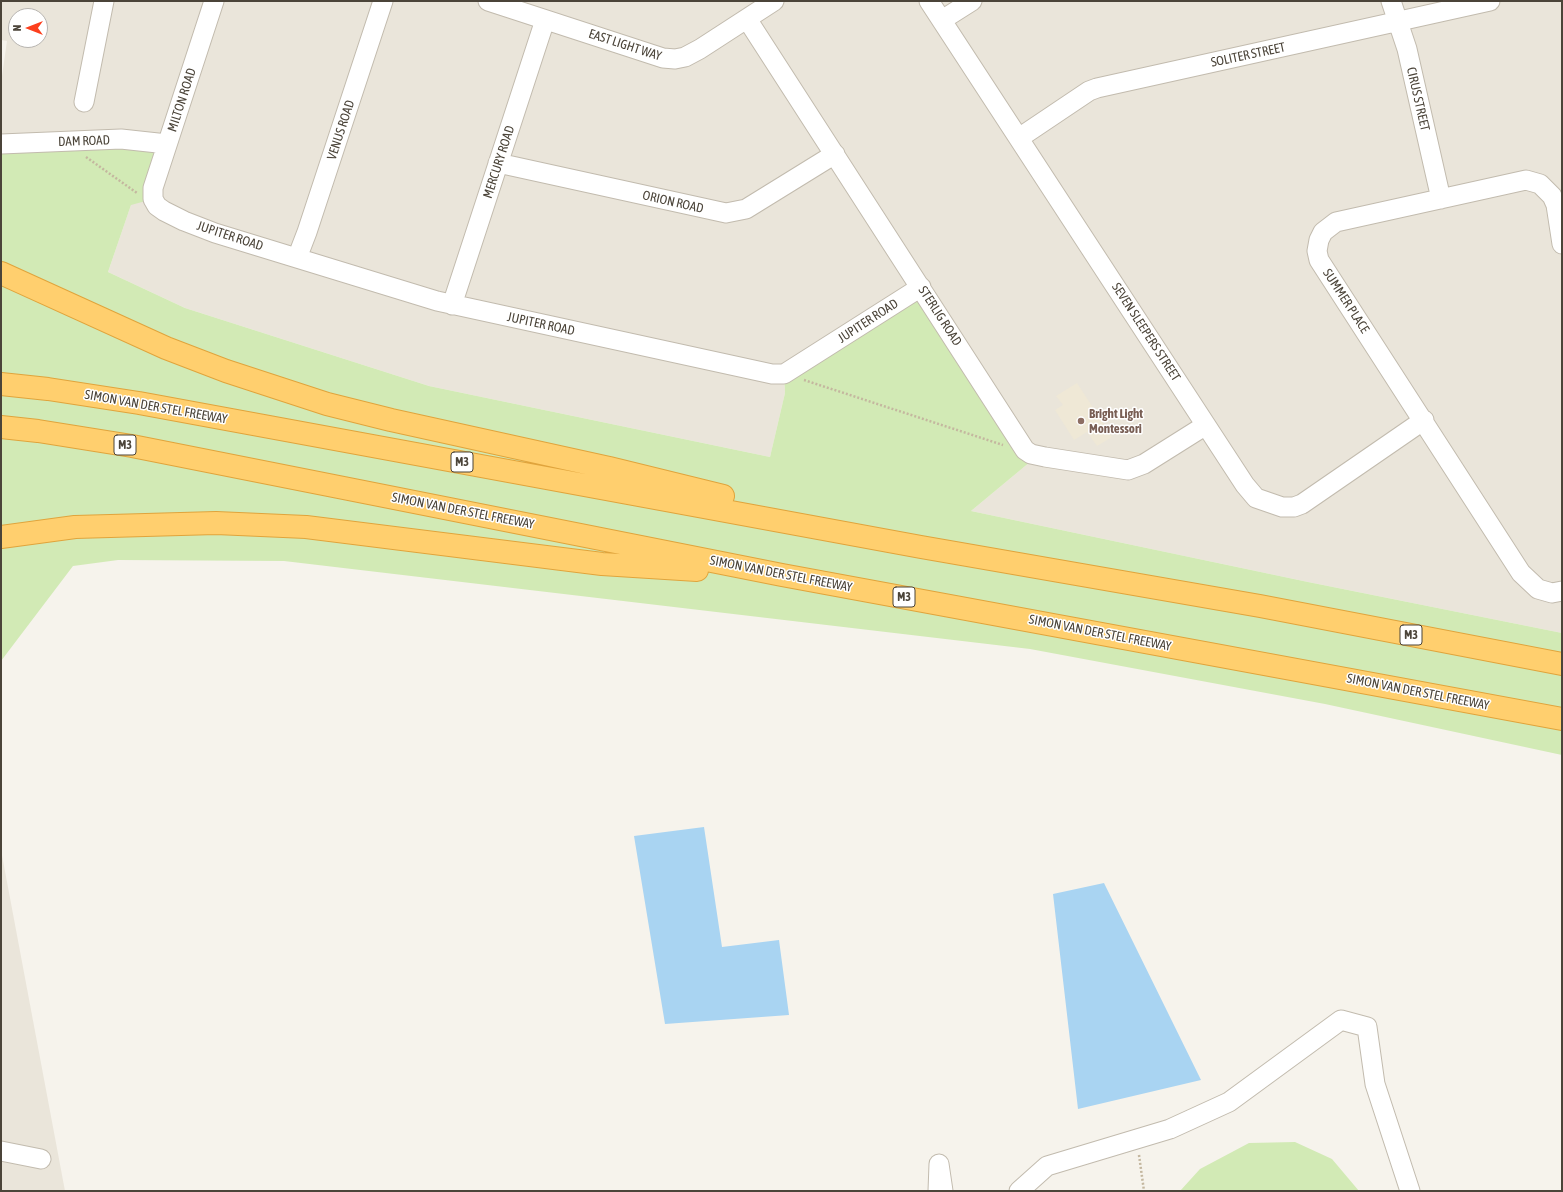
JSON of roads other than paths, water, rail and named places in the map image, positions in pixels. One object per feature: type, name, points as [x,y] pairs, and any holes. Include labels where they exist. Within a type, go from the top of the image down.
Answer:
[{"type":"highway","points":[[1,273],[174,351],[226,371],[327,404],[391,420],[609,468],[749,503],[794,516],[815,527]]},
{"type":"highway","name":"SIMON VAN DER STEL FREEWAY","points":[[1,384],[48,389],[139,403],[1054,571],[1260,606],[1562,664]]},
{"type":"highway","name":"SIMON VAN DER STEL FREEWAY","points":[[1,427],[38,431],[132,446],[782,575],[1562,719]]},
{"type":"highway","points":[[1,537],[75,527],[216,523],[306,527],[602,564],[782,575]]},
{"type":"street","points":[[84,102],[104,1]]},
{"type":"street","name":"MILTON ROAD","points":[[152,199],[152,188],[214,1]]},
{"type":"street","name":"VENUS ROAD","points":[[297,258],[307,232],[383,1]]},
{"type":"street","name":"EAST LIGHT WAY","points":[[488,1],[663,58],[675,59],[692,54],[774,1]]},
{"type":"street","name":"SEVEN SLEEPERS STREET","points":[[930,1],[1206,425],[1256,498],[1275,505],[1294,507],[1302,504],[1424,420]]},
{"type":"street","points":[[942,20],[972,1]]},
{"type":"street","name":"CIRUS STREET","points":[[1391,1],[1399,21],[1407,49],[1441,199]]},
{"type":"street","name":"SOLITER STREET","points":[[1019,138],[1089,91],[1097,88],[1490,1]]},
{"type":"street","name":"STERLIG ROAD","points":[[747,19],[1025,450],[1031,454],[1128,470],[1144,464],[1206,425]]},
{"type":"street","name":"MERCURY ROAD","points":[[452,304],[545,20]]},
{"type":"street","name":"DAM ROAD","points":[[1,144],[121,139],[167,144]]},
{"type":"street","name":"ORION ROAD","points":[[498,163],[726,213],[746,209],[835,154]]},
{"type":"street","name":"SUMMER PLACE","points":[[1562,244],[1556,205],[1546,188],[1534,181],[1516,182],[1336,222],[1323,232],[1319,240],[1317,251],[1319,260],[1521,572],[1538,589],[1552,593],[1562,591]]},
{"type":"street","name":"JUPITER ROAD","points":[[152,199],[164,211],[184,221],[215,233],[452,304],[772,374],[784,374],[921,287]]},
{"type":"street","points":[[1019,1191],[1047,1166],[1170,1129],[1229,1102],[1341,1020],[1367,1027],[1375,1084],[1410,1191]]},
{"type":"street","points":[[1,1152],[41,1159]]},
{"type":"street","points":[[938,1191],[939,1164],[943,1191]]},
{"type":"water","points":[[704,827],[722,947],[779,940],[789,1015],[665,1024],[634,836]]},
{"type":"water","points":[[1104,883],[1201,1080],[1078,1109],[1053,894]]},
{"type":"place","name":"Bright Light Montessori","points":[[1081,421]]}]
